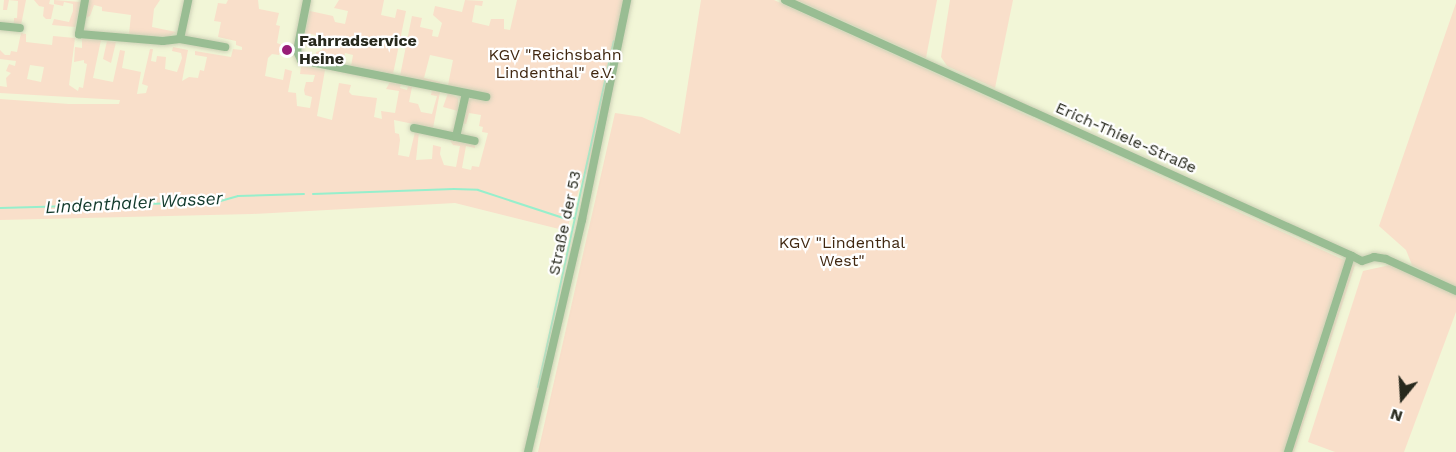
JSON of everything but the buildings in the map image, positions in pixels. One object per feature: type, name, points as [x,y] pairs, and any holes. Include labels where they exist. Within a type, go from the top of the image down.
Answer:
[{"type":"street","points":[[85,0],[79,34],[163,41],[180,39],[225,47]]},
{"type":"street","points":[[180,39],[188,0]]},
{"type":"street","points":[[308,0],[297,51],[301,60],[486,97]]},
{"type":"street","name":"Straße der 53","points":[[528,452],[582,220],[627,0]]},
{"type":"street","name":"Erich-Thiele-Straße","points":[[785,0],[1362,261],[1374,257],[1386,259],[1456,291]]},
{"type":"street","points":[[0,27],[20,28]]},
{"type":"street","points":[[456,137],[466,93]]},
{"type":"street","points":[[414,128],[475,141]]},
{"type":"street","points":[[1288,452],[1351,256]]},
{"type":"green space","points":[[4,0],[9,0],[7,10],[3,10]]},
{"type":"green space","points":[[9,0],[26,0],[21,25],[14,24],[14,18],[17,18],[18,1]]},
{"type":"green space","points":[[34,0],[50,0],[49,4],[54,5],[51,19],[46,19],[43,16],[44,7],[39,6]]},
{"type":"green space","points":[[54,0],[81,2],[75,27],[52,25],[54,19],[69,22],[73,11],[73,4],[64,2],[63,6],[54,4]]},
{"type":"green space","points":[[88,0],[160,0],[154,9],[152,27],[176,32],[168,37],[129,34],[131,15],[102,11],[102,7],[94,5],[90,16],[85,18]]},
{"type":"green space","name":"KGV \"Reichsbahn Lindenthal\" e.V.","points":[[228,0],[258,0],[259,9],[279,13],[276,25],[280,26],[277,43],[282,45],[279,55],[272,54],[268,58],[265,76],[283,80],[285,69],[292,71],[288,92],[296,93],[297,106],[310,108],[312,97],[305,95],[304,90],[306,82],[313,82],[315,75],[300,74],[301,66],[325,70],[317,116],[332,120],[339,83],[351,85],[349,92],[352,95],[377,98],[374,117],[382,119],[381,111],[395,113],[399,91],[386,89],[390,82],[401,84],[400,88],[407,90],[408,86],[412,87],[409,102],[418,104],[421,112],[432,114],[437,96],[431,95],[432,90],[440,92],[433,128],[394,120],[395,133],[399,134],[400,140],[398,155],[409,157],[415,132],[419,132],[416,160],[432,159],[433,145],[441,147],[440,154],[444,165],[456,167],[460,146],[453,145],[449,139],[475,145],[475,148],[466,146],[462,168],[471,170],[472,166],[479,167],[488,133],[482,132],[483,127],[479,126],[481,115],[469,113],[466,124],[463,123],[467,101],[473,98],[448,85],[453,60],[430,55],[424,78],[440,82],[440,84],[400,76],[412,16],[422,18],[420,27],[433,30],[432,36],[438,37],[442,23],[433,15],[435,6],[462,12],[465,0],[483,1],[482,6],[475,5],[472,22],[489,26],[491,19],[504,19],[504,29],[510,30],[517,0],[625,0],[588,175],[584,173],[568,226],[561,226],[563,230],[455,203],[252,214],[0,220],[0,99],[69,104],[119,104],[120,100],[0,93],[0,86],[7,87],[6,78],[11,73],[6,71],[9,64],[15,66],[16,61],[0,59],[0,50],[5,55],[10,55],[11,51],[17,52],[21,33],[26,34],[26,42],[52,45],[53,36],[75,38],[69,85],[78,91],[79,87],[83,88],[87,64],[84,60],[74,62],[75,47],[82,48],[82,39],[101,40],[93,78],[113,82],[120,50],[125,51],[122,68],[141,72],[137,94],[146,93],[148,86],[142,84],[150,49],[153,49],[151,61],[156,62],[157,56],[166,57],[165,69],[177,72],[182,58],[181,53],[172,51],[173,47],[188,50],[182,81],[189,77],[198,78],[200,70],[204,71],[207,57],[195,55],[195,51],[231,57],[233,49],[242,50],[242,47],[236,45],[236,41],[218,37],[221,22],[214,21],[218,3],[226,4]],"holes":[[[30,65],[44,67],[41,82],[27,79]]]},
{"type":"green space","points":[[339,0],[384,0],[381,15],[395,18],[397,9],[406,11],[393,74],[351,66],[353,55],[345,53],[342,64],[315,59],[316,52],[322,50],[324,37],[311,34],[309,40],[304,37],[310,11],[333,16],[335,22],[345,24],[348,11],[334,8]]},
{"type":"green space","name":"KGV \"Lindenthal West\"","points":[[701,0],[774,0],[1355,265],[1294,452],[538,452],[615,113],[642,117],[680,134]]},
{"type":"green space","points":[[797,0],[937,0],[926,58]]},
{"type":"green space","points":[[950,0],[1013,0],[995,88],[947,66],[941,57]]},
{"type":"green space","points":[[1456,3],[1456,287],[1412,265],[1406,250],[1379,226]]},
{"type":"green space","points":[[107,41],[116,42],[111,63],[103,59]]},
{"type":"green space","points":[[448,93],[458,98],[458,111],[443,107]]},
{"type":"green space","points":[[1390,265],[1456,295],[1456,312],[1404,452],[1335,452],[1308,442],[1363,271]]},
{"type":"waterway","points":[[575,218],[614,41]]},
{"type":"waterway","name":"Lindenthaler Wasser","points":[[313,194],[478,190],[563,218],[575,218],[538,387]]},
{"type":"waterway","name":"Lindenthaler Wasser","points":[[0,208],[217,202],[238,196],[304,194]]},
{"type":"place","name":"Fahrradservice Heine","points":[[287,50]]}]
